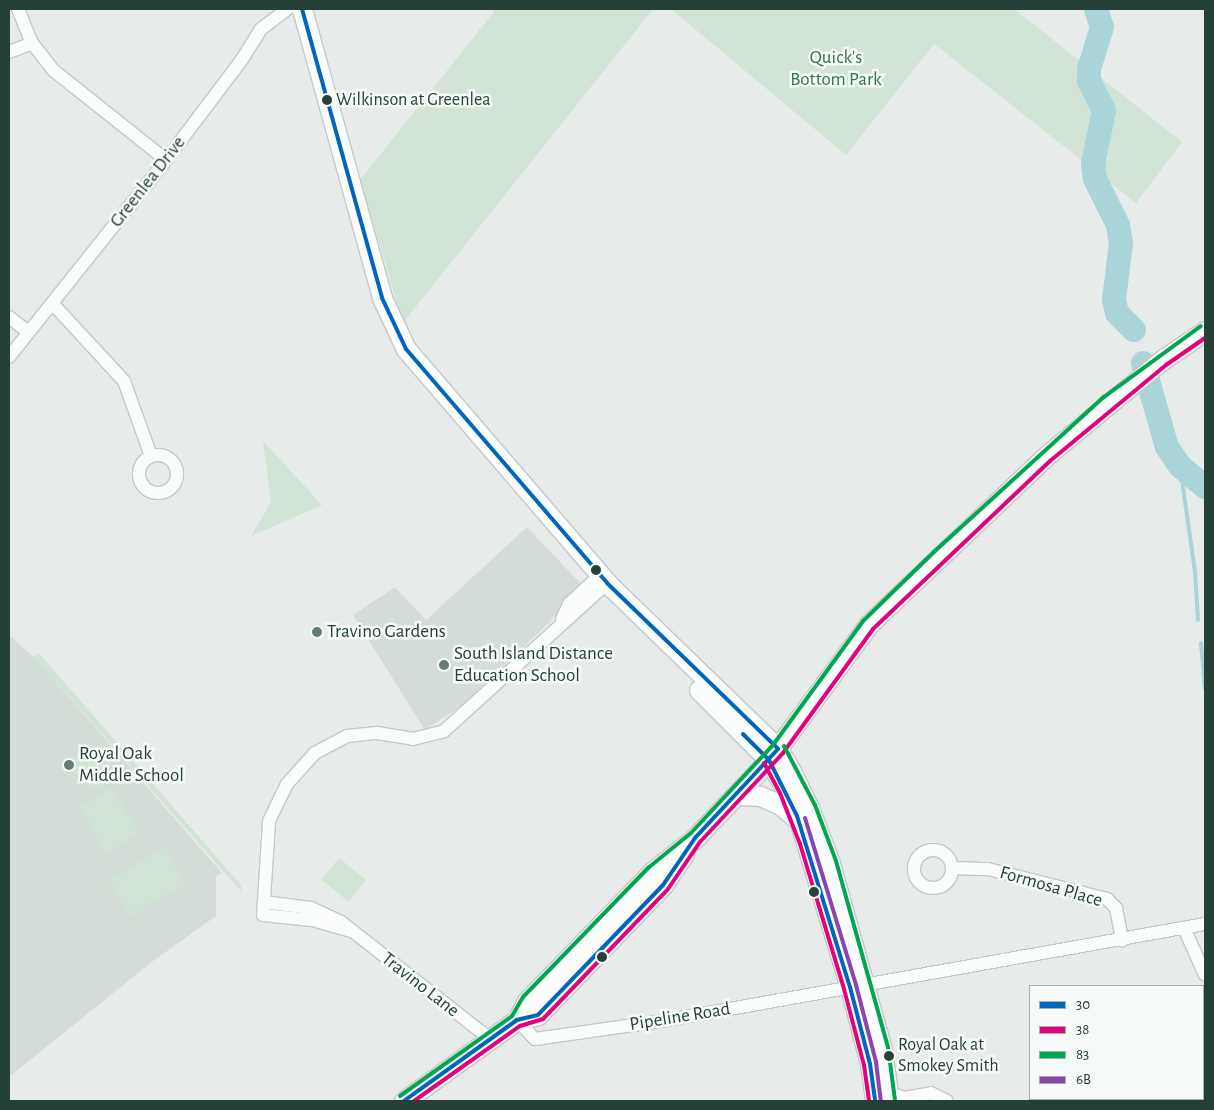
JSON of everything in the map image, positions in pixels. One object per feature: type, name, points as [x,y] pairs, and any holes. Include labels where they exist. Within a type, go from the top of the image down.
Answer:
[{"type":"main road","points":[[302,9],[382,298],[406,349],[608,583],[773,754],[810,808],[830,863],[884,1099]]},
{"type":"main road","points":[[410,1100],[516,1020],[540,1013],[663,886],[695,838],[773,754],[868,625],[931,563],[1108,402],[1205,331]]},
{"type":"main road","points":[[773,754],[799,820],[857,986]]},
{"type":"main road","points":[[736,795],[760,796],[778,804],[799,820]]},
{"type":"street","points":[[18,9],[32,43],[53,70],[166,160]]},
{"type":"street","name":"Greenlea Drive","points":[[9,357],[166,160],[241,61],[261,30],[288,9]]},
{"type":"street","points":[[9,52],[32,43]]},
{"type":"street","points":[[52,303],[124,381],[151,456]]},
{"type":"street","points":[[9,317],[28,332]]},
{"type":"street","name":"Travino Lane","points":[[490,1039],[350,931],[264,909],[269,821],[275,804],[299,767],[315,753],[346,736],[377,732],[413,739],[444,730],[560,624],[569,604],[608,583]]},
{"type":"street","name":"Formosa Place","points":[[953,868],[988,869],[1107,899],[1116,908],[1122,940]]},
{"type":"street","points":[[857,986],[1205,924]]},
{"type":"street","points":[[1184,928],[1205,975]]},
{"type":"street","name":"Pipeline Road","points":[[516,1020],[535,1039],[668,1020],[857,986]]},
{"type":"street","points":[[884,1099],[904,1098],[931,1093],[947,1101]]},
{"type":"shaded area","name":"South Island Distance Education School","points":[[527,527],[582,585],[547,625],[461,706],[425,730],[353,615],[395,587],[426,620]]},
{"type":"shaded area","name":"Royal Oak Middle School","points":[[9,635],[34,657],[222,873],[216,877],[216,916],[153,961],[9,1077]]},
{"type":"green space","points":[[496,9],[653,9],[403,323],[360,180]]},
{"type":"green space","name":"Quick's Bottom Park","points":[[671,9],[1014,9],[1182,142],[1136,203],[934,44],[846,155]]},
{"type":"green space","points":[[263,441],[322,505],[251,536],[271,502]]},
{"type":"green space","points":[[39,653],[241,885],[241,891],[34,657]]},
{"type":"green space","points":[[79,748],[111,756],[102,789],[83,785],[86,776],[72,772]]},
{"type":"green space","points":[[112,787],[139,834],[106,853],[79,806]]},
{"type":"green space","points":[[164,847],[186,883],[131,916],[109,880]]},
{"type":"green space","points":[[339,858],[366,880],[349,902],[321,880]]},
{"type":"waterway","points":[[1096,9],[1102,27],[1089,69],[1089,81],[1104,110],[1093,164],[1095,179],[1118,225],[1121,243],[1114,300],[1117,313],[1134,330]]},
{"type":"waterway","points":[[1143,363],[1167,447],[1180,466],[1205,487]]},
{"type":"waterway","points":[[1180,466],[1195,571],[1198,620]]},
{"type":"waterway","points":[[1201,643],[1205,689]]},
{"type":"transit line","name":"30","points":[[302,9],[382,298],[406,349],[607,583],[778,749],[695,838],[663,885],[538,1015],[517,1020],[404,1101]]},
{"type":"transit line","name":"83","points":[[400,1096],[512,1016],[523,997],[648,868],[691,833],[773,745],[863,621],[934,552],[1104,397],[1201,326]]},
{"type":"transit line","name":"38","points":[[414,1101],[520,1026],[543,1019],[668,889],[700,842],[783,753],[873,629],[1050,461],[1166,365],[1205,338]]},
{"type":"transit line","name":"30","points":[[743,734],[769,760],[797,816],[850,987],[870,1064],[875,1101]]},
{"type":"transit line","name":"83","points":[[784,746],[815,805],[836,861],[888,1047],[895,1100]]},
{"type":"transit line","name":"38","points":[[764,763],[780,793],[800,844],[844,989],[864,1065],[869,1101]]},
{"type":"transit line","name":"6B","points":[[805,818],[856,985],[876,1062],[881,1100]]},
{"type":"place","name":"Wilkinson at Greenlea","points":[[327,100]]},
{"type":"place","name":"Travino Gardens","points":[[317,632]]},
{"type":"place","name":"South Island Distance Education School","points":[[444,665]]},
{"type":"place","name":"Royal Oak Middle School","points":[[69,765]]},
{"type":"place","name":"Royal Oak at Smokey Smith","points":[[889,1056]]}]
